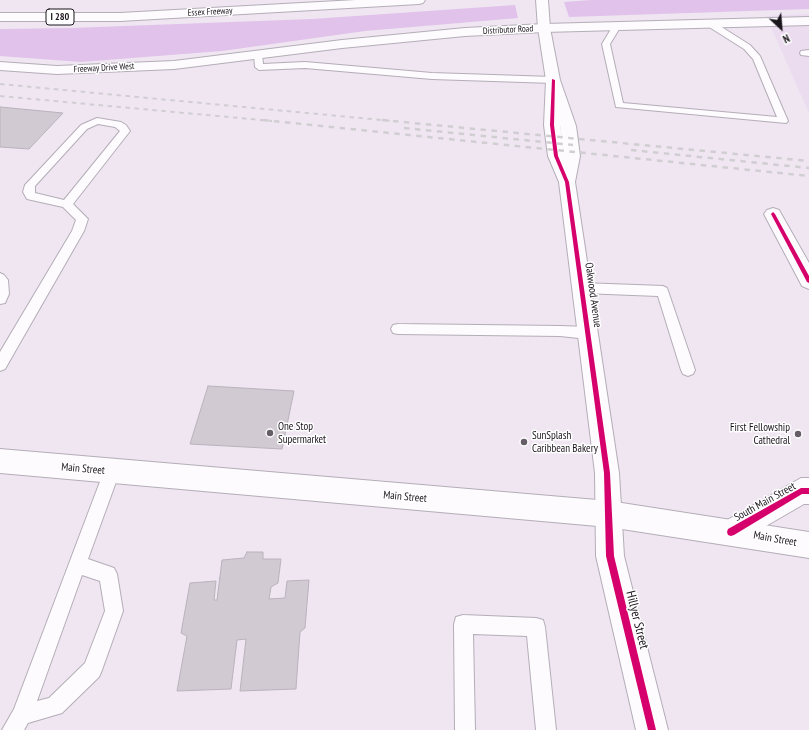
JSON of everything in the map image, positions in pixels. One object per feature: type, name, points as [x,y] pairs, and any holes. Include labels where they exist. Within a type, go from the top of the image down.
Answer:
[{"type":"main road","name":"Essex Freeway","points":[[0,18],[120,17],[419,0]]},
{"type":"main road","name":"Oakwood Avenue","points":[[543,6],[544,28],[553,80],[552,125],[556,156],[567,182],[607,473],[609,514]]},
{"type":"main road","name":"Distributor Road","points":[[208,60],[342,44],[465,32],[544,28],[809,21]]},
{"type":"main road","name":"Freeway Drive West","points":[[0,66],[57,70],[174,65],[208,60]]},
{"type":"main road","points":[[773,214],[809,281]]},
{"type":"main road","name":"Main Street","points":[[0,461],[609,514],[809,545]]},
{"type":"main road","name":"South Main Street","points":[[731,532],[801,491],[809,492]]},
{"type":"main road","name":"Hillyer Street","points":[[609,514],[610,556],[652,730]]},
{"type":"lane","points":[[617,26],[606,44],[619,105],[783,121],[757,58],[747,47],[709,23]]},
{"type":"lane","points":[[258,54],[259,67],[305,65],[410,74],[553,80]]},
{"type":"lane","points":[[0,365],[78,231],[82,219],[67,204],[31,196],[28,192],[30,185],[84,127],[97,121],[123,126],[125,131],[67,204]]},
{"type":"lane","points":[[0,278],[2,280],[3,294],[0,299]]},
{"type":"lane","points":[[582,288],[663,291],[688,370]]},
{"type":"lane","points":[[398,329],[560,331],[588,333]]},
{"type":"lane","points":[[17,722],[112,471]]},
{"type":"lane","points":[[17,722],[55,706],[92,670],[114,612],[108,574],[77,565]]},
{"type":"lane","points":[[465,730],[463,624],[536,627],[546,730]]},
{"type":"shaded area","points":[[591,0],[809,0],[809,9],[569,17],[564,2]]},
{"type":"shaded area","points":[[515,5],[518,18],[365,31],[222,51],[81,62],[0,56],[0,29],[71,28],[312,19]]},
{"type":"shaded area","points":[[809,14],[809,113],[766,16]]},
{"type":"building","points":[[0,107],[63,113],[29,149],[0,147]]},
{"type":"building","points":[[208,386],[294,391],[282,449],[190,444]]},
{"type":"building","points":[[247,552],[263,552],[263,559],[281,559],[278,583],[271,587],[269,599],[285,598],[287,581],[309,580],[305,628],[300,632],[296,689],[240,691],[246,639],[237,640],[231,689],[177,691],[187,636],[181,633],[190,583],[216,581],[214,600],[217,600],[222,560],[244,558]]},
{"type":"railway","points":[[0,84],[392,121]]},
{"type":"railway","points":[[0,96],[272,121]]},
{"type":"railway","points":[[263,120],[809,176]]},
{"type":"railway","points":[[382,120],[809,161]]},
{"type":"railway","points":[[404,128],[573,145]]},
{"type":"railway","points":[[631,150],[809,168]]},
{"type":"cycle path","points":[[553,80],[552,125],[556,156],[567,182],[607,473],[610,556],[652,730]]},
{"type":"cycle path","points":[[773,214],[809,281]]},
{"type":"cycle path","points":[[731,532],[801,491],[809,491]]},
{"type":"place","name":"One Stop Supermarket","points":[[270,433]]},
{"type":"place","name":"First Fellowship Cathedral","points":[[798,434]]},
{"type":"place","name":"SunSplash Caribbean Bakery","points":[[524,442]]}]
